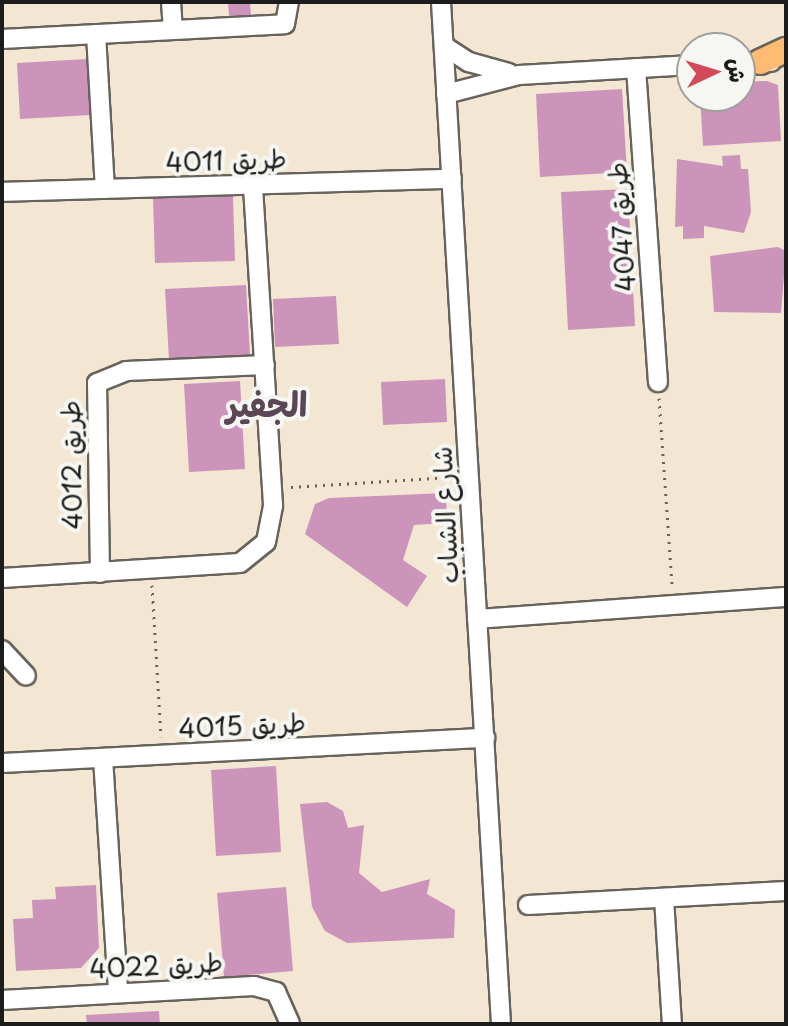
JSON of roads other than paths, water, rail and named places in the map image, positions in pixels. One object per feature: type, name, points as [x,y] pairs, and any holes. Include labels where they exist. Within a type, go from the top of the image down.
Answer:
[{"type":"main road","points":[[756,60],[786,50]]},
{"type":"street","points":[[171,2],[173,30]]},
{"type":"street","points":[[2,39],[285,24],[289,2]]},
{"type":"street","name":"شارع الشباب","points":[[441,2],[501,1024]]},
{"type":"street","points":[[96,34],[105,189]]},
{"type":"street","points":[[444,46],[469,62],[519,75]]},
{"type":"street","points":[[756,62],[786,61]]},
{"type":"street","points":[[446,94],[519,75],[676,66]]},
{"type":"street","name":"طريق 4047","points":[[636,68],[658,382]]},
{"type":"street","name":"طريق 4011","points":[[2,192],[452,179]]},
{"type":"street","points":[[2,578],[151,570],[253,558],[270,530],[271,489],[253,185]]},
{"type":"street","name":"طريق 4012","points":[[100,573],[97,383],[126,371],[265,365]]},
{"type":"street","points":[[477,619],[786,597]]},
{"type":"street","points":[[2,650],[26,676]]},
{"type":"street","name":"طريق 4015","points":[[2,763],[485,738]]},
{"type":"street","points":[[103,758],[118,992]]},
{"type":"street","points":[[528,905],[786,891]]},
{"type":"street","points":[[664,898],[672,1024]]},
{"type":"street","name":"طريق 4022","points":[[2,1000],[118,992],[266,988],[283,1000],[290,1024]]},
{"type":"district","name":"الجفير","points":[[267,404]]}]
